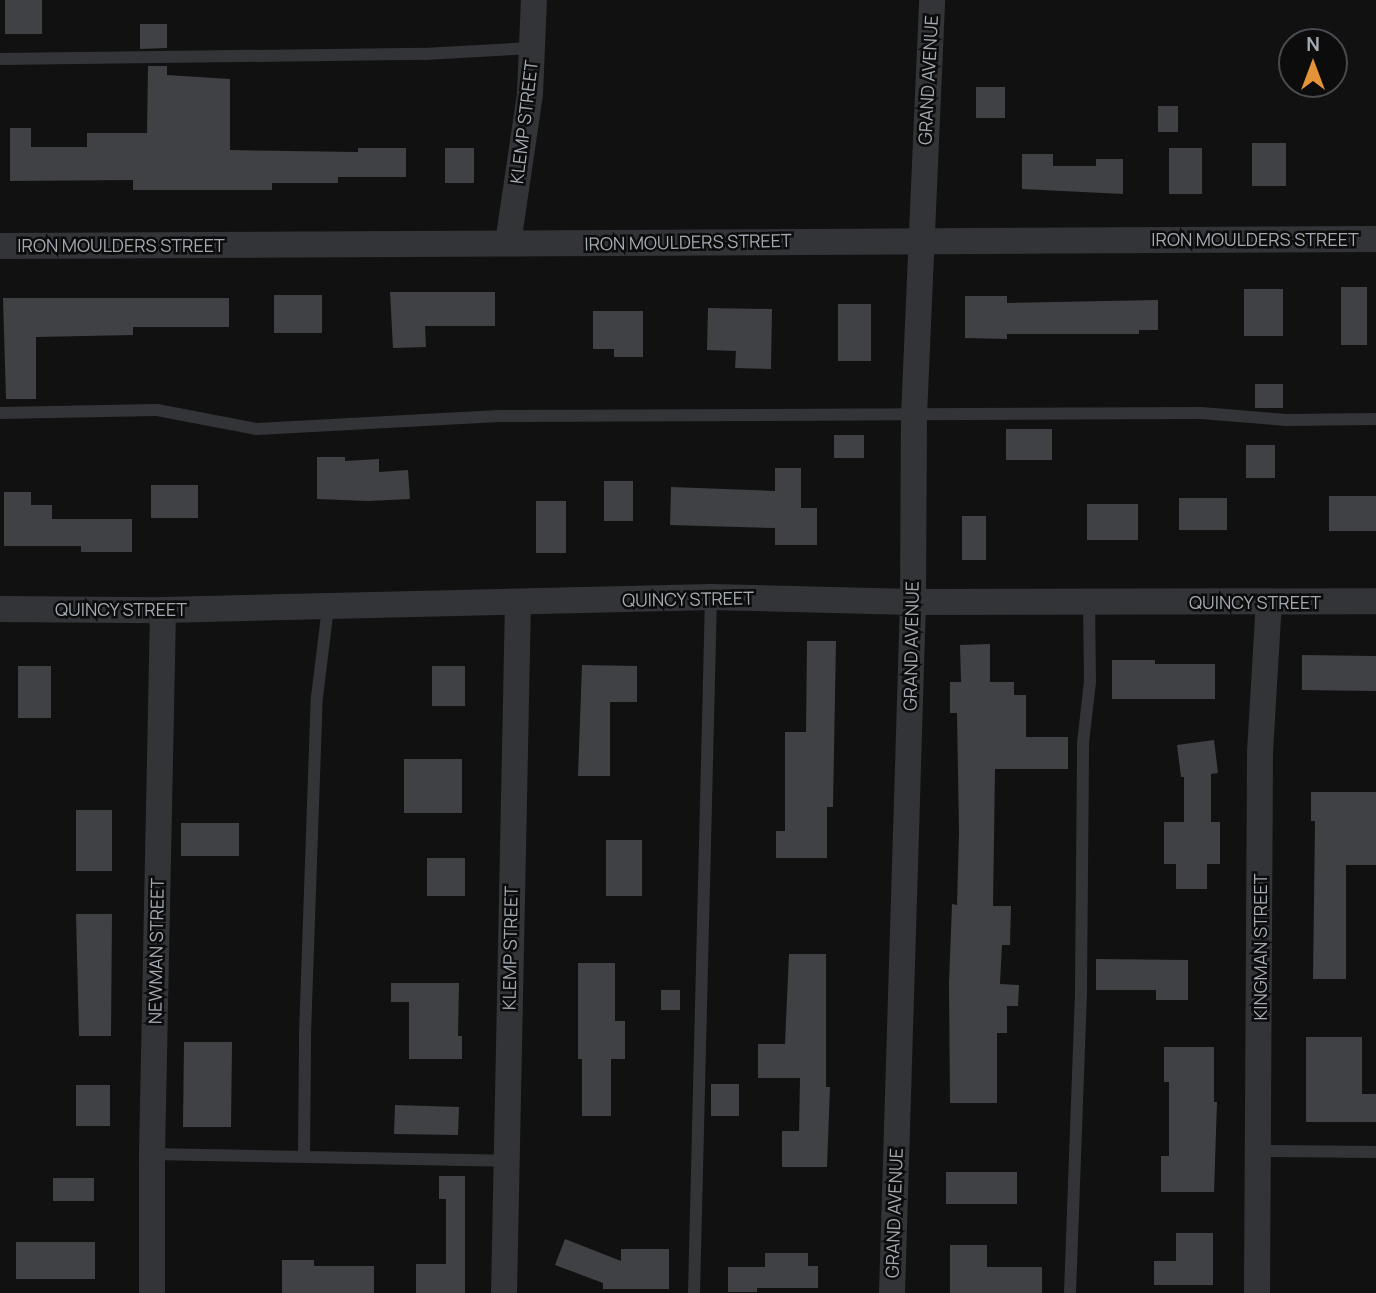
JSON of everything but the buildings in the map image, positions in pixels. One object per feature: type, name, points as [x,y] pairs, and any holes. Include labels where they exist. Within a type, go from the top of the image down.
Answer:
[{"type":"street","name":"KLEMP STREET","points":[[508,243],[534,48],[534,0]]},
{"type":"street","name":"GRAND AVENUE","points":[[892,1293],[913,602],[914,416],[932,0]]},
{"type":"street","name":"IRON MOULDERS STREET","points":[[0,246],[920,239],[1376,239]]},
{"type":"street","name":"QUINCY STREET","points":[[0,609],[163,610],[711,597],[913,602],[1376,601]]},
{"type":"street","name":"KINGMAN STREET","points":[[1256,1293],[1260,752],[1269,602]]},
{"type":"street","name":"KLEMP STREET","points":[[504,1293],[518,603]]},
{"type":"street","name":"NEWMAN STREET","points":[[152,1293],[152,1154],[163,610]]},
{"type":"lane","points":[[0,59],[424,54],[534,48]]},
{"type":"lane","points":[[0,413],[157,410],[257,429],[499,416],[1201,413],[1287,420],[1376,419]]},
{"type":"lane","points":[[694,1293],[711,597]]},
{"type":"lane","points":[[1070,1293],[1082,987],[1083,743],[1090,682],[1089,602]]},
{"type":"lane","points":[[304,1157],[317,697],[328,607]]},
{"type":"lane","points":[[1259,1151],[1376,1152]]},
{"type":"lane","points":[[152,1154],[506,1161]]}]
